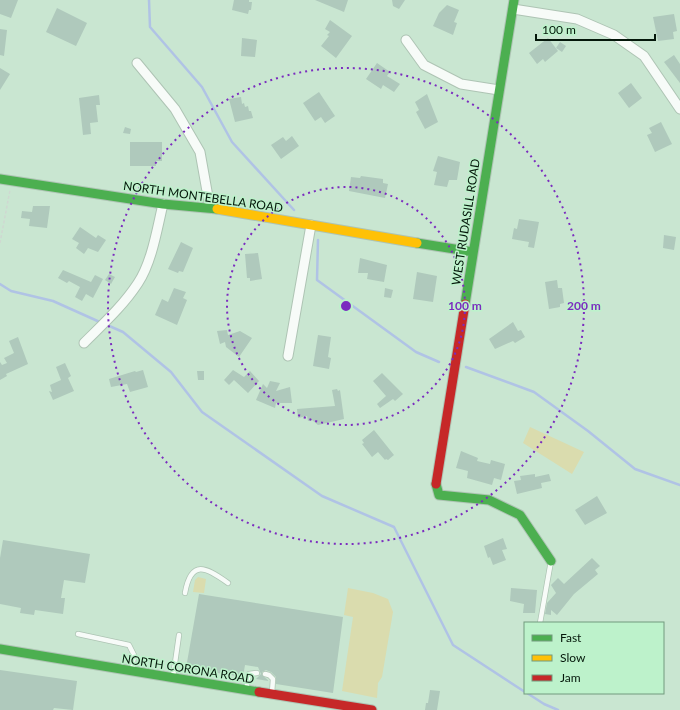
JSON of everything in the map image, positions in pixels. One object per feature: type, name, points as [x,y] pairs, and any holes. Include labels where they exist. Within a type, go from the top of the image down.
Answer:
[{"type":"street","name":"WEST RUDASILL ROAD","points":[[514,4],[436,484],[439,495],[489,500],[520,515],[551,561]]},
{"type":"street","points":[[514,4],[577,19],[614,35],[644,56],[680,109]]},
{"type":"street","points":[[406,40],[424,65],[461,84],[499,90]]},
{"type":"street","points":[[137,63],[175,109],[200,152],[210,208]]},
{"type":"street","name":"NORTH MONTEBELLA ROAD","points":[[0,179],[162,204],[210,208],[473,252]]},
{"type":"street","points":[[84,343],[114,314],[139,282],[153,247],[162,204]]},
{"type":"street","points":[[288,356],[311,225]]},
{"type":"street","name":"NORTH CORONA ROAD","points":[[0,649],[172,679],[372,710]]},
{"type":"lane","points":[[540,622],[551,561]]},
{"type":"lane","points":[[186,593],[192,572],[199,569],[214,572],[228,583]]},
{"type":"lane","points":[[78,634],[129,645],[134,655],[132,672]]},
{"type":"lane","points":[[172,679],[179,635]]},
{"type":"lane","points":[[246,690],[249,674],[257,673]]},
{"type":"lane","points":[[265,674],[269,675],[273,679],[272,694]]},
{"type":"path","points":[[0,243],[12,180]]},
{"type":"green space","points":[[530,427],[584,452],[572,474],[523,443]]},
{"type":"green space","points":[[198,577],[206,579],[204,593],[193,592],[195,580]]},
{"type":"green space","points":[[348,588],[373,593],[388,599],[393,612],[382,677],[378,683],[377,698],[342,691],[353,617],[344,615]]},
{"type":"building","points":[[0,0],[18,0],[11,18],[0,14]]},
{"type":"building","points":[[234,0],[249,0],[249,2],[252,2],[251,10],[249,10],[248,14],[232,10]]},
{"type":"building","points":[[315,0],[348,0],[344,12]]},
{"type":"building","points":[[392,0],[405,0],[399,9],[393,6]]},
{"type":"building","points":[[447,5],[459,10],[454,22],[457,23],[453,35],[433,26],[439,13]]},
{"type":"building","points":[[57,8],[87,23],[76,46],[46,32]]},
{"type":"building","points":[[674,14],[677,31],[673,32],[674,39],[658,41],[653,17]]},
{"type":"building","points":[[330,20],[352,36],[336,58],[321,46],[329,36],[327,35],[330,32],[325,29]]},
{"type":"building","points":[[0,29],[7,30],[4,56],[0,55]]},
{"type":"building","points":[[242,38],[257,40],[255,57],[241,56]]},
{"type":"building","points":[[548,38],[558,51],[545,62],[543,59],[537,64],[529,53]]},
{"type":"building","points":[[560,42],[566,46],[562,52],[556,48]]},
{"type":"building","points":[[674,55],[680,64],[680,83],[664,62]]},
{"type":"building","points":[[377,63],[390,72],[387,76],[400,84],[394,92],[383,85],[381,89],[366,79]]},
{"type":"building","points":[[0,68],[10,74],[0,90]]},
{"type":"building","points":[[631,83],[642,98],[629,108],[618,93]]},
{"type":"building","points":[[319,92],[335,116],[325,123],[321,117],[315,121],[303,103]]},
{"type":"building","points":[[427,94],[438,122],[425,129],[416,112],[419,110],[415,102]]},
{"type":"building","points":[[99,95],[100,105],[96,105],[98,122],[90,123],[91,134],[83,135],[79,98]]},
{"type":"building","points":[[241,97],[242,104],[244,103],[245,107],[248,106],[253,118],[235,122],[229,99]]},
{"type":"building","points":[[661,122],[672,144],[655,152],[647,135],[652,133],[649,128]]},
{"type":"building","points":[[125,127],[131,129],[130,134],[123,133]]},
{"type":"building","points":[[292,136],[299,146],[281,159],[271,145],[283,137],[286,141]]},
{"type":"building","points":[[130,142],[162,142],[162,161],[156,161],[156,166],[130,166]]},
{"type":"building","points":[[438,156],[460,162],[457,180],[449,180],[447,187],[434,185],[437,172],[433,171]]},
{"type":"building","points":[[361,176],[383,179],[383,183],[388,184],[385,198],[349,191],[351,177],[360,178]]},
{"type":"building","points":[[33,206],[50,206],[47,228],[29,226],[30,219],[21,218],[22,211],[32,212]]},
{"type":"building","points":[[519,219],[539,222],[534,248],[528,247],[529,242],[512,239],[514,228],[517,229]]},
{"type":"building","points":[[80,227],[96,238],[98,235],[106,240],[98,252],[88,248],[84,254],[76,248],[79,243],[72,239]]},
{"type":"building","points":[[664,235],[676,237],[674,250],[663,248]]},
{"type":"building","points":[[181,242],[193,248],[183,272],[179,271],[178,273],[168,269]]},
{"type":"building","points":[[258,253],[262,279],[250,281],[250,278],[247,278],[245,254]]},
{"type":"building","points":[[360,258],[387,265],[384,282],[367,279],[368,273],[358,273]]},
{"type":"building","points":[[63,270],[91,282],[95,275],[103,279],[93,298],[86,294],[82,301],[75,297],[80,287],[69,281],[67,283],[58,278]]},
{"type":"building","points":[[417,272],[437,276],[433,302],[413,299]]},
{"type":"building","points":[[109,274],[115,277],[111,284],[105,280]]},
{"type":"building","points":[[557,280],[558,288],[562,288],[564,303],[560,304],[560,307],[549,309],[545,282]]},
{"type":"building","points":[[174,288],[186,292],[183,298],[187,300],[177,325],[155,315],[162,299],[168,302]]},
{"type":"building","points":[[385,288],[393,290],[391,298],[384,297]]},
{"type":"building","points":[[513,322],[518,331],[521,330],[525,337],[515,343],[513,341],[495,349],[489,339]]},
{"type":"building","points":[[227,330],[228,335],[240,331],[252,338],[239,357],[226,347],[225,342],[220,344],[217,331]]},
{"type":"building","points":[[318,335],[331,337],[328,357],[331,358],[329,369],[313,366]]},
{"type":"building","points":[[18,337],[28,364],[6,374],[7,376],[0,380],[0,362],[2,365],[7,363],[4,358],[14,353],[9,341]]},
{"type":"building","points":[[65,363],[71,376],[68,378],[74,391],[53,400],[49,391],[52,392],[50,385],[61,380],[56,367]]},
{"type":"building","points":[[143,370],[148,387],[130,392],[127,384],[111,387],[109,379]]},
{"type":"building","points":[[233,370],[244,377],[250,371],[259,381],[248,393],[234,380],[229,385],[224,380]]},
{"type":"building","points":[[197,371],[204,371],[204,380],[198,380]]},
{"type":"building","points":[[382,373],[403,394],[395,401],[393,399],[380,408],[377,404],[386,396],[373,381]]},
{"type":"building","points":[[270,381],[280,383],[276,391],[290,387],[292,403],[276,403],[275,408],[256,400],[263,384],[267,388]]},
{"type":"building","points":[[337,389],[338,391],[340,390],[344,419],[318,425],[312,420],[308,421],[307,416],[298,418],[297,409],[335,406],[332,390]]},
{"type":"building","points":[[374,430],[394,455],[388,460],[385,460],[378,452],[372,457],[362,444],[364,443],[362,440]]},
{"type":"building","points":[[461,451],[478,458],[477,461],[490,464],[491,460],[505,464],[501,480],[494,478],[492,485],[467,478],[468,471],[456,468]]},
{"type":"building","points":[[535,474],[535,477],[549,474],[551,481],[541,483],[542,488],[517,494],[514,481],[521,480],[520,476]]},
{"type":"building","points":[[597,496],[607,513],[585,525],[575,510]]},
{"type":"building","points":[[503,538],[507,549],[502,550],[506,560],[493,565],[490,557],[488,558],[484,546]]},
{"type":"building","points":[[3,540],[90,554],[85,583],[64,580],[61,598],[65,598],[63,614],[35,610],[34,615],[20,613],[21,608],[0,604],[0,558]]},
{"type":"building","points":[[592,558],[600,566],[595,570],[598,574],[574,594],[557,615],[551,610],[551,615],[545,614],[547,603],[556,593],[551,585],[558,578],[564,584]]},
{"type":"building","points":[[511,588],[537,590],[535,613],[523,613],[524,604],[510,601]]},
{"type":"building","points":[[199,594],[343,617],[333,693],[276,684],[276,677],[271,672],[266,670],[262,672],[262,675],[269,681],[256,679],[261,674],[258,667],[245,665],[243,677],[186,668]]},
{"type":"building","points":[[0,670],[77,681],[73,710],[54,708],[53,710],[0,710]]},
{"type":"building","points":[[430,690],[440,691],[437,710],[425,710],[426,703],[428,703]]},
{"type":"waterway","points":[[149,0],[150,27],[202,87],[232,142],[294,210]]},
{"type":"waterway","points":[[318,240],[317,280],[416,352],[439,362]]},
{"type":"waterway","points":[[0,284],[11,291],[53,301],[102,323]]},
{"type":"waterway","points":[[107,325],[123,332],[171,372],[202,412],[322,496],[394,527],[453,645],[524,691]]},
{"type":"waterway","points":[[466,367],[534,392],[588,431],[635,469],[680,485]]},
{"type":"waterway","points":[[529,694],[544,704],[558,710]]},
{"type":"traffic: fast","points":[[465,304],[514,0]]},
{"type":"traffic: fast","points":[[0,179],[163,204],[217,209]]},
{"type":"traffic: fast","points":[[417,243],[473,252]]},
{"type":"traffic: fast","points":[[436,484],[439,495],[489,500],[520,515],[551,561]]},
{"type":"traffic: fast","points":[[0,649],[259,692]]},
{"type":"traffic: slow","points":[[217,209],[417,243]]},
{"type":"traffic: jam","points":[[436,484],[465,304]]},
{"type":"traffic: jam","points":[[259,692],[372,710]]}]
